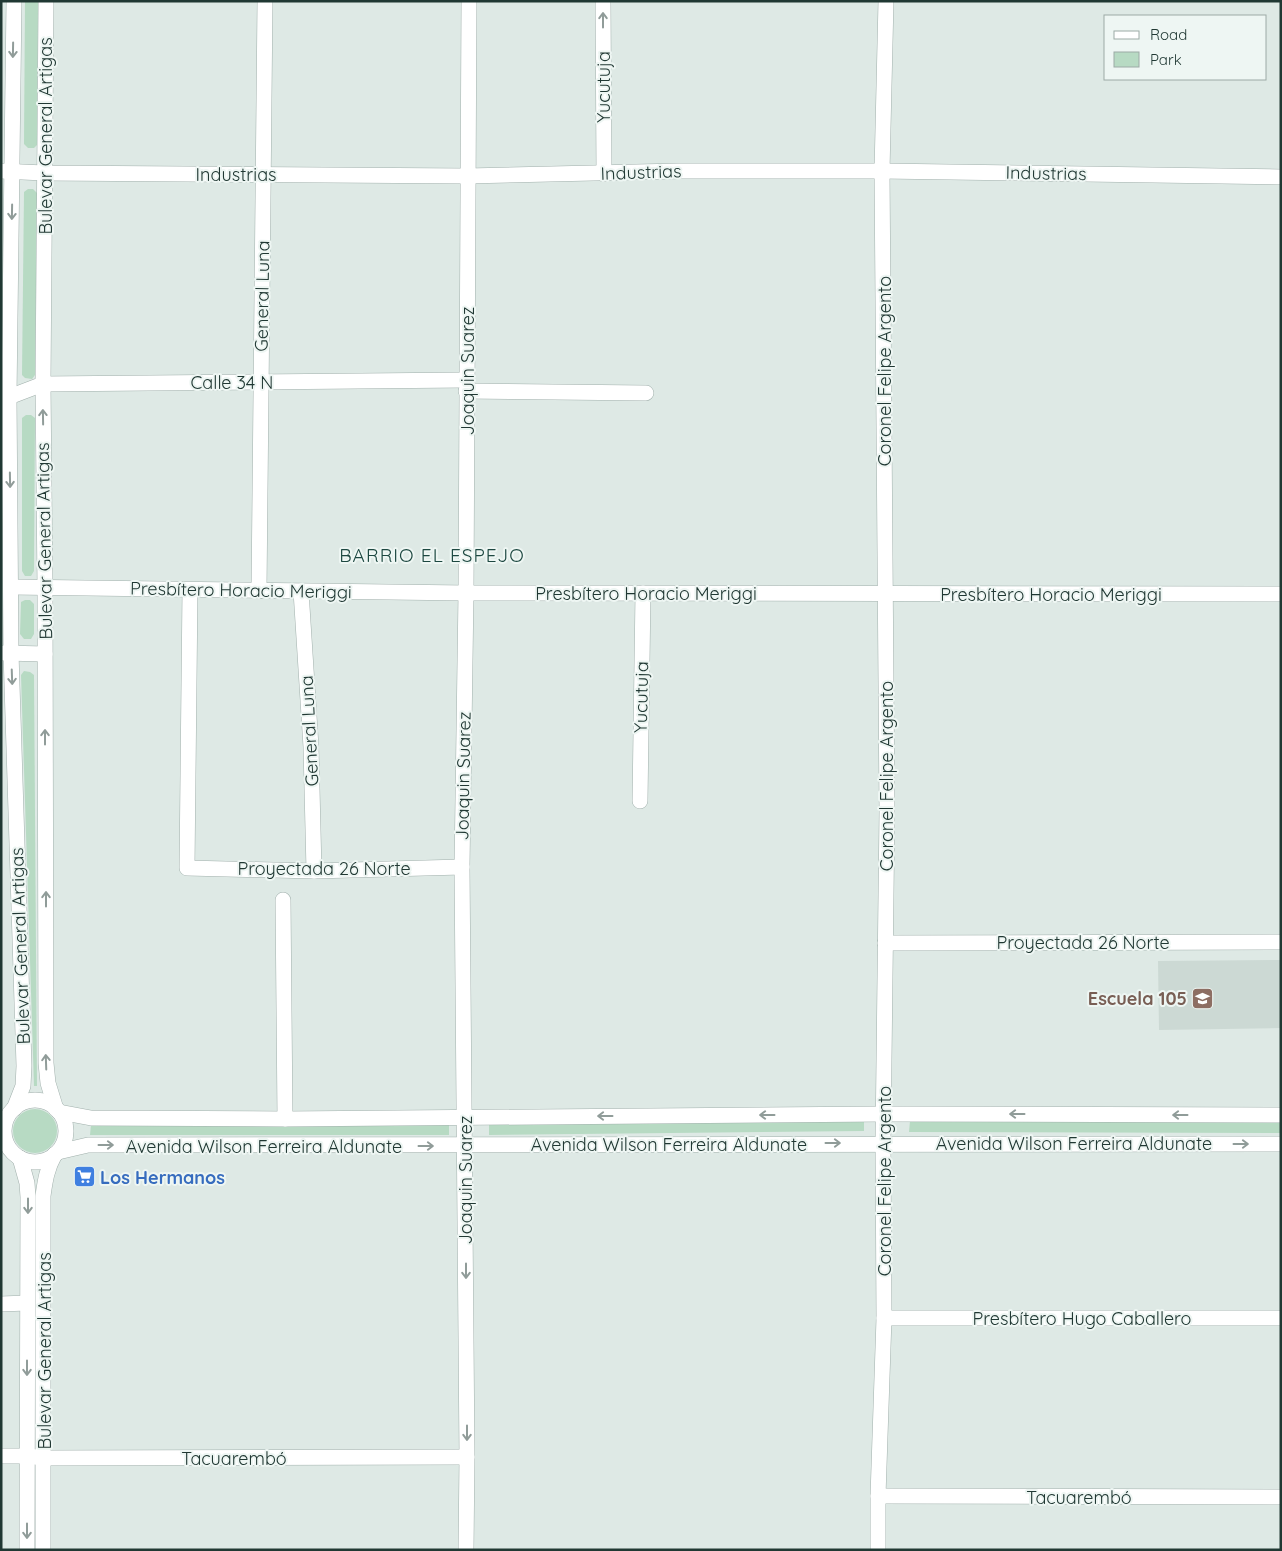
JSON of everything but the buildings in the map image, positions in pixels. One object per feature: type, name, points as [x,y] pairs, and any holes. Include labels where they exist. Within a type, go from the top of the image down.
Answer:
[{"type":"street","name":"Bulevar General Artigas","points":[[9,1112],[22,1086],[24,1066],[6,653],[11,587],[5,397],[7,171],[14,1]]},
{"type":"street","name":"Bulevar General Artigas","points":[[46,1],[43,384],[46,588],[46,1063],[48,1083],[58,1110]]},
{"type":"street","name":"General Luna","points":[[259,591],[265,1]]},
{"type":"street","name":"Joaquin Suarez","points":[[466,1550],[467,1458],[462,867],[466,593],[469,1]]},
{"type":"street","name":"Yucutuja","points":[[603,1],[604,174]]},
{"type":"street","name":"Coronel Felipe Argento","points":[[878,1550],[884,1318],[882,1143],[884,1114],[887,812],[882,171],[886,1]]},
{"type":"street","name":"Industrias","points":[[7,171],[44,173],[467,176],[679,171],[882,171],[1281,177]]},
{"type":"street","name":"Calle 34 N","points":[[5,397],[43,384],[261,382],[466,386],[646,393]]},
{"type":"street","name":"Presbítero Horacio Meriggi","points":[[11,587],[466,593],[1281,594]]},
{"type":"street","name":"Proyectada 26 Norte","points":[[190,590],[187,868],[314,871],[462,867]]},
{"type":"street","name":"General Luna","points":[[301,591],[311,747],[314,871]]},
{"type":"street","name":"Yucutuja","points":[[640,801],[643,593]]},
{"type":"street","points":[[6,653],[45,654]]},
{"type":"street","points":[[283,900],[285,1119]]},
{"type":"street","name":"Proyectada 26 Norte","points":[[885,943],[1281,942]]},
{"type":"street","points":[[30,1101],[40,1101],[58,1110],[66,1132],[65,1140],[57,1153],[42,1161],[34,1162],[10,1152],[6,1142],[4,1127],[9,1112],[21,1104],[30,1101]]},
{"type":"street","name":"Avenida Wilson Ferreira Aldunate","points":[[58,1110],[91,1118],[285,1119],[884,1114],[1281,1115]]},
{"type":"street","name":"Avenida Wilson Ferreira Aldunate","points":[[57,1153],[88,1145],[1281,1144]]},
{"type":"street","name":"Bulevar General Artigas","points":[[10,1152],[27,1183],[28,1197],[27,1550]]},
{"type":"street","name":"Bulevar General Artigas","points":[[44,1550],[43,1196],[49,1166],[57,1153]]},
{"type":"street","points":[[1,1304],[27,1303]]},
{"type":"street","name":"Presbítero Hugo Caballero","points":[[884,1318],[1281,1318]]},
{"type":"street","name":"Tacuarembó","points":[[1,1456],[44,1458],[467,1458]]},
{"type":"street","name":"Tacuarembó","points":[[878,1496],[1281,1498]]},
{"type":"shaded area","points":[[1281,960],[1281,1028],[1159,1030],[1158,961]]},
{"type":"green space","points":[[25,1],[38,1],[37,145],[34,148],[28,148],[24,144]]},
{"type":"green space","points":[[28,189],[33,189],[37,193],[35,375],[32,379],[25,378],[22,375],[24,192]]},
{"type":"green space","points":[[26,415],[31,415],[35,418],[34,571],[31,576],[25,576],[22,571],[22,418]]},
{"type":"green space","points":[[30,600],[34,604],[34,634],[31,639],[24,639],[20,634],[21,602]]},
{"type":"green space","points":[[24,671],[34,675],[37,1086],[34,1086],[21,675]]},
{"type":"green space","points":[[39,1109],[51,1115],[56,1122],[56,1140],[51,1147],[44,1152],[31,1153],[23,1150],[16,1143],[13,1127],[16,1119],[23,1112]]},
{"type":"green space","points":[[864,1121],[864,1131],[489,1135],[489,1125]]},
{"type":"green space","points":[[910,1121],[1281,1122],[1281,1133],[909,1132]]},
{"type":"green space","points":[[91,1125],[449,1125],[449,1135],[90,1135]]},
{"type":"place","name":"Escuela 105","points":[[1203,998]]},
{"type":"place","name":"Los Hermanos","points":[[84,1177]]},
{"type":"district","name":"BARRIO EL ESPEJO","points":[[432,555]]}]
